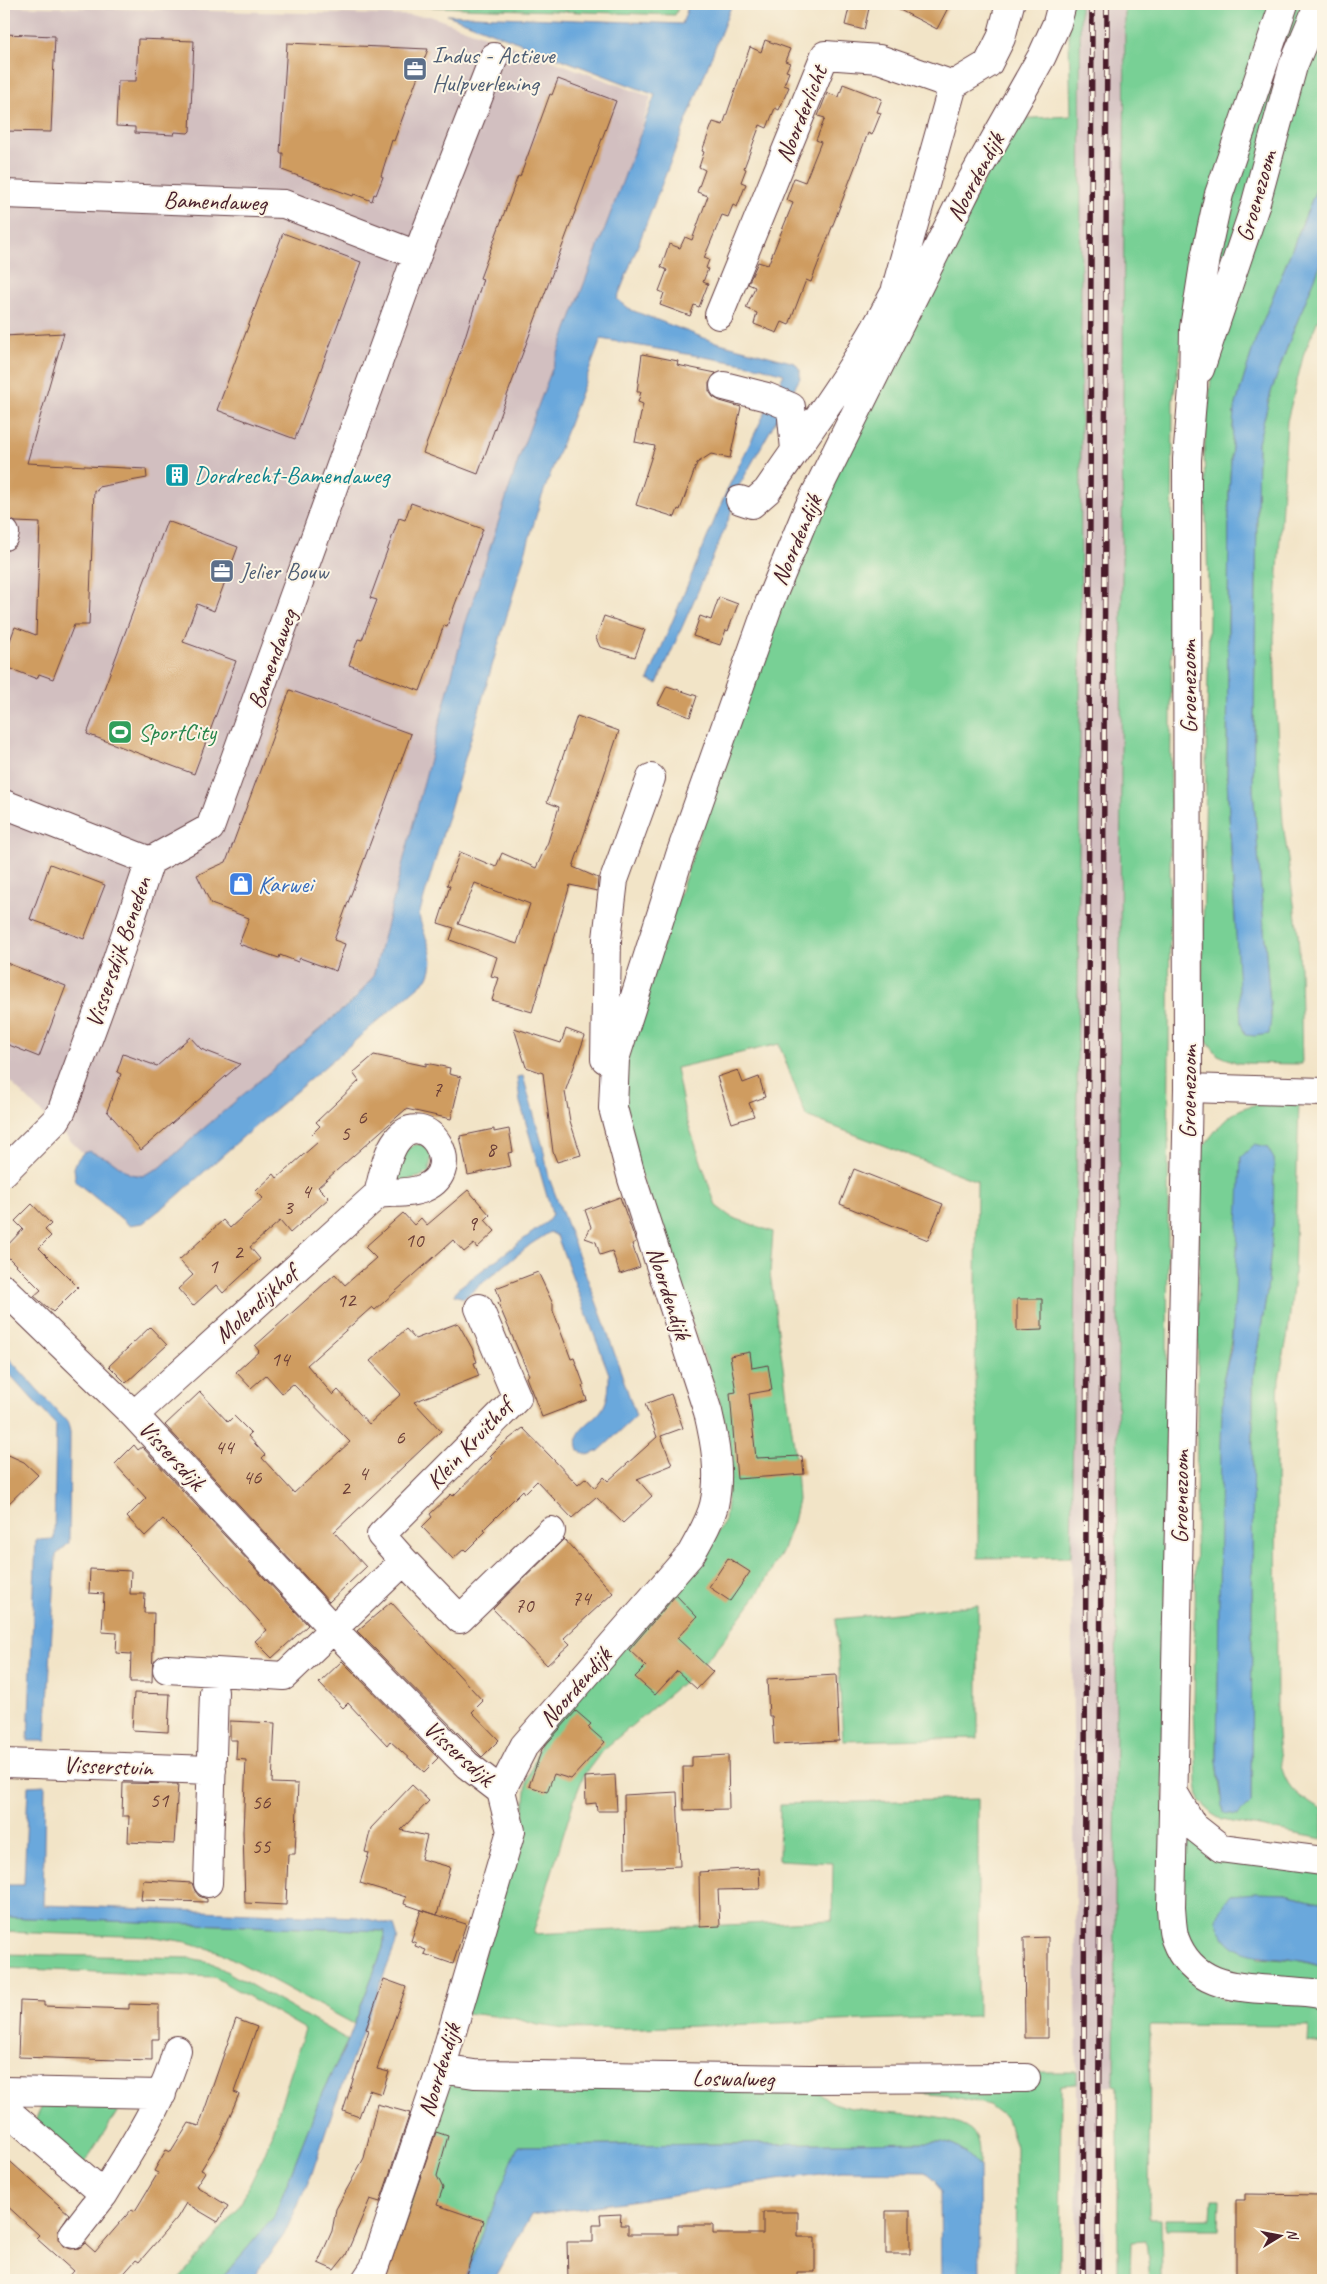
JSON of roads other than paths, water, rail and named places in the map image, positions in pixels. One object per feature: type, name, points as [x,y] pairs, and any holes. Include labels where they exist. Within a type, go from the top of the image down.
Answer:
[{"type":"street","points":[[905,291],[953,85],[988,64],[1004,40],[1010,4]]},
{"type":"street","name":"Noordendijk","points":[[740,500],[752,504],[767,491],[795,450],[858,373],[968,187],[1038,54],[1058,23],[1062,4]]},
{"type":"street","name":"Groenezoom","points":[[1284,4],[1219,194],[1204,258],[1194,328],[1193,389],[1187,459],[1188,1088],[1174,1795],[1170,1908],[1174,1938],[1183,1954],[1195,1968],[1210,1979],[1225,1986],[1323,1995]]},
{"type":"street","name":"Groenezoom","points":[[1193,389],[1255,206],[1293,66],[1319,4]]},
{"type":"street","name":"Noorderlicht","points":[[719,315],[825,55],[880,58],[953,85]]},
{"type":"street","name":"Bamendaweg","points":[[150,861],[210,828],[417,255],[494,57]]},
{"type":"street","name":"Bamendaweg","points":[[4,194],[284,204],[417,255]]},
{"type":"street","name":"Noordendijk","points":[[604,1093],[681,852],[767,611],[807,511],[858,373]]},
{"type":"street","points":[[724,386],[779,402],[795,450]]},
{"type":"street","name":"Noordendijk","points":[[366,2280],[374,2268],[441,2069],[511,1831],[501,1791],[524,1746],[691,1554],[704,1531],[714,1505],[717,1472],[716,1444],[708,1412],[604,1093],[607,938],[614,880],[651,778]]},
{"type":"street","name":"Vissersdijk Beneden","points":[[4,804],[150,861],[116,966],[62,1110],[56,1120],[4,1172]]},
{"type":"street","points":[[1188,1088],[1323,1092]]},
{"type":"street","name":"Molendijkhof","points":[[134,1415],[378,1194]]},
{"type":"street","name":"Vissersdijk","points":[[4,1289],[134,1415],[332,1628],[467,1766],[501,1791]]},
{"type":"street","name":"Klein Kruithof","points":[[404,1561],[381,1534],[516,1398],[479,1308]]},
{"type":"street","points":[[167,1669],[284,1676],[404,1561],[460,1619],[551,1531]]},
{"type":"street","points":[[208,1883],[214,1692]]},
{"type":"street","name":"Visserstuin","points":[[4,1763],[212,1770]]},
{"type":"street","points":[[1174,1795],[1193,1826],[1222,1848],[1323,1860]]},
{"type":"street","points":[[73,2234],[104,2194],[162,2094],[171,2075],[177,2050]]},
{"type":"street","name":"Loswalweg","points":[[441,2069],[474,2074],[780,2079],[1026,2078]]},
{"type":"street","points":[[4,2092],[162,2094]]},
{"type":"street","points":[[4,2108],[104,2194]]},
{"type":"water","points":[[689,4],[732,4],[617,299],[631,310],[712,341],[795,363],[800,370],[800,378],[735,493],[730,516],[657,684],[648,680],[727,490],[784,374],[761,367],[601,339],[541,499],[419,915],[432,963],[427,979],[244,1136],[175,1198],[143,1223],[129,1225],[76,1182],[74,1168],[77,1160],[83,1153],[89,1151],[111,1160],[130,1174],[142,1176],[161,1167],[356,998],[373,977],[465,625],[522,449],[655,95],[447,15],[682,24]]},
{"type":"water","points":[[1323,172],[1323,258],[1271,392],[1258,443],[1253,788],[1271,1018],[1269,1034],[1255,1036],[1245,1035],[1241,1024],[1227,779],[1229,493],[1234,411],[1255,341]]},
{"type":"water","points":[[523,1076],[543,1147],[549,1178],[602,1317],[636,1416],[599,1451],[588,1455],[579,1451],[578,1436],[585,1426],[600,1412],[606,1402],[609,1374],[557,1236],[550,1232],[531,1244],[464,1298],[454,1295],[457,1289],[548,1221],[552,1214],[520,1102],[517,1077]]},
{"type":"water","points":[[1255,1144],[1267,1147],[1274,1159],[1273,1224],[1267,1292],[1253,1376],[1251,1802],[1238,1815],[1224,1813],[1217,1760],[1221,1443],[1223,1380],[1231,1349],[1235,1296],[1241,1157]]},
{"type":"water","points":[[4,1353],[68,1423],[70,1432],[69,1543],[56,1555],[46,1741],[28,1741],[36,1540],[54,1539],[56,1425],[4,1368]]},
{"type":"water","points":[[45,1785],[43,1905],[358,1917],[394,1925],[398,1938],[335,2104],[311,2176],[284,2235],[253,2277],[254,2280],[220,2280],[274,2217],[322,2093],[347,2043],[383,1948],[385,1931],[4,1917],[4,1885],[24,1885],[28,1786]]},
{"type":"water","points":[[1256,1893],[1285,1894],[1323,1903],[1323,1967],[1299,1960],[1247,1953],[1237,1949],[1229,1942],[1221,1933],[1216,1919],[1225,1902],[1231,1895]]},
{"type":"water","points":[[943,2142],[964,2152],[979,2167],[980,2280],[941,2280],[940,2193],[936,2180],[926,2172],[841,2171],[531,2215],[494,2280],[464,2280],[518,2146]]},
{"type":"railway","points":[[1083,2280],[1092,4]]},
{"type":"railway","points":[[1098,2280],[1107,4]]},
{"type":"place","name":"Indus - Actieve Hulpverlening","points":[[415,69]]},
{"type":"place","name":"Dordrecht-Bamendaweg","points":[[177,475]]},
{"type":"place","name":"Jelier Bouw","points":[[222,571]]},
{"type":"place","name":"SportCity","points":[[120,732]]},
{"type":"place","name":"Karwei","points":[[241,884]]}]
